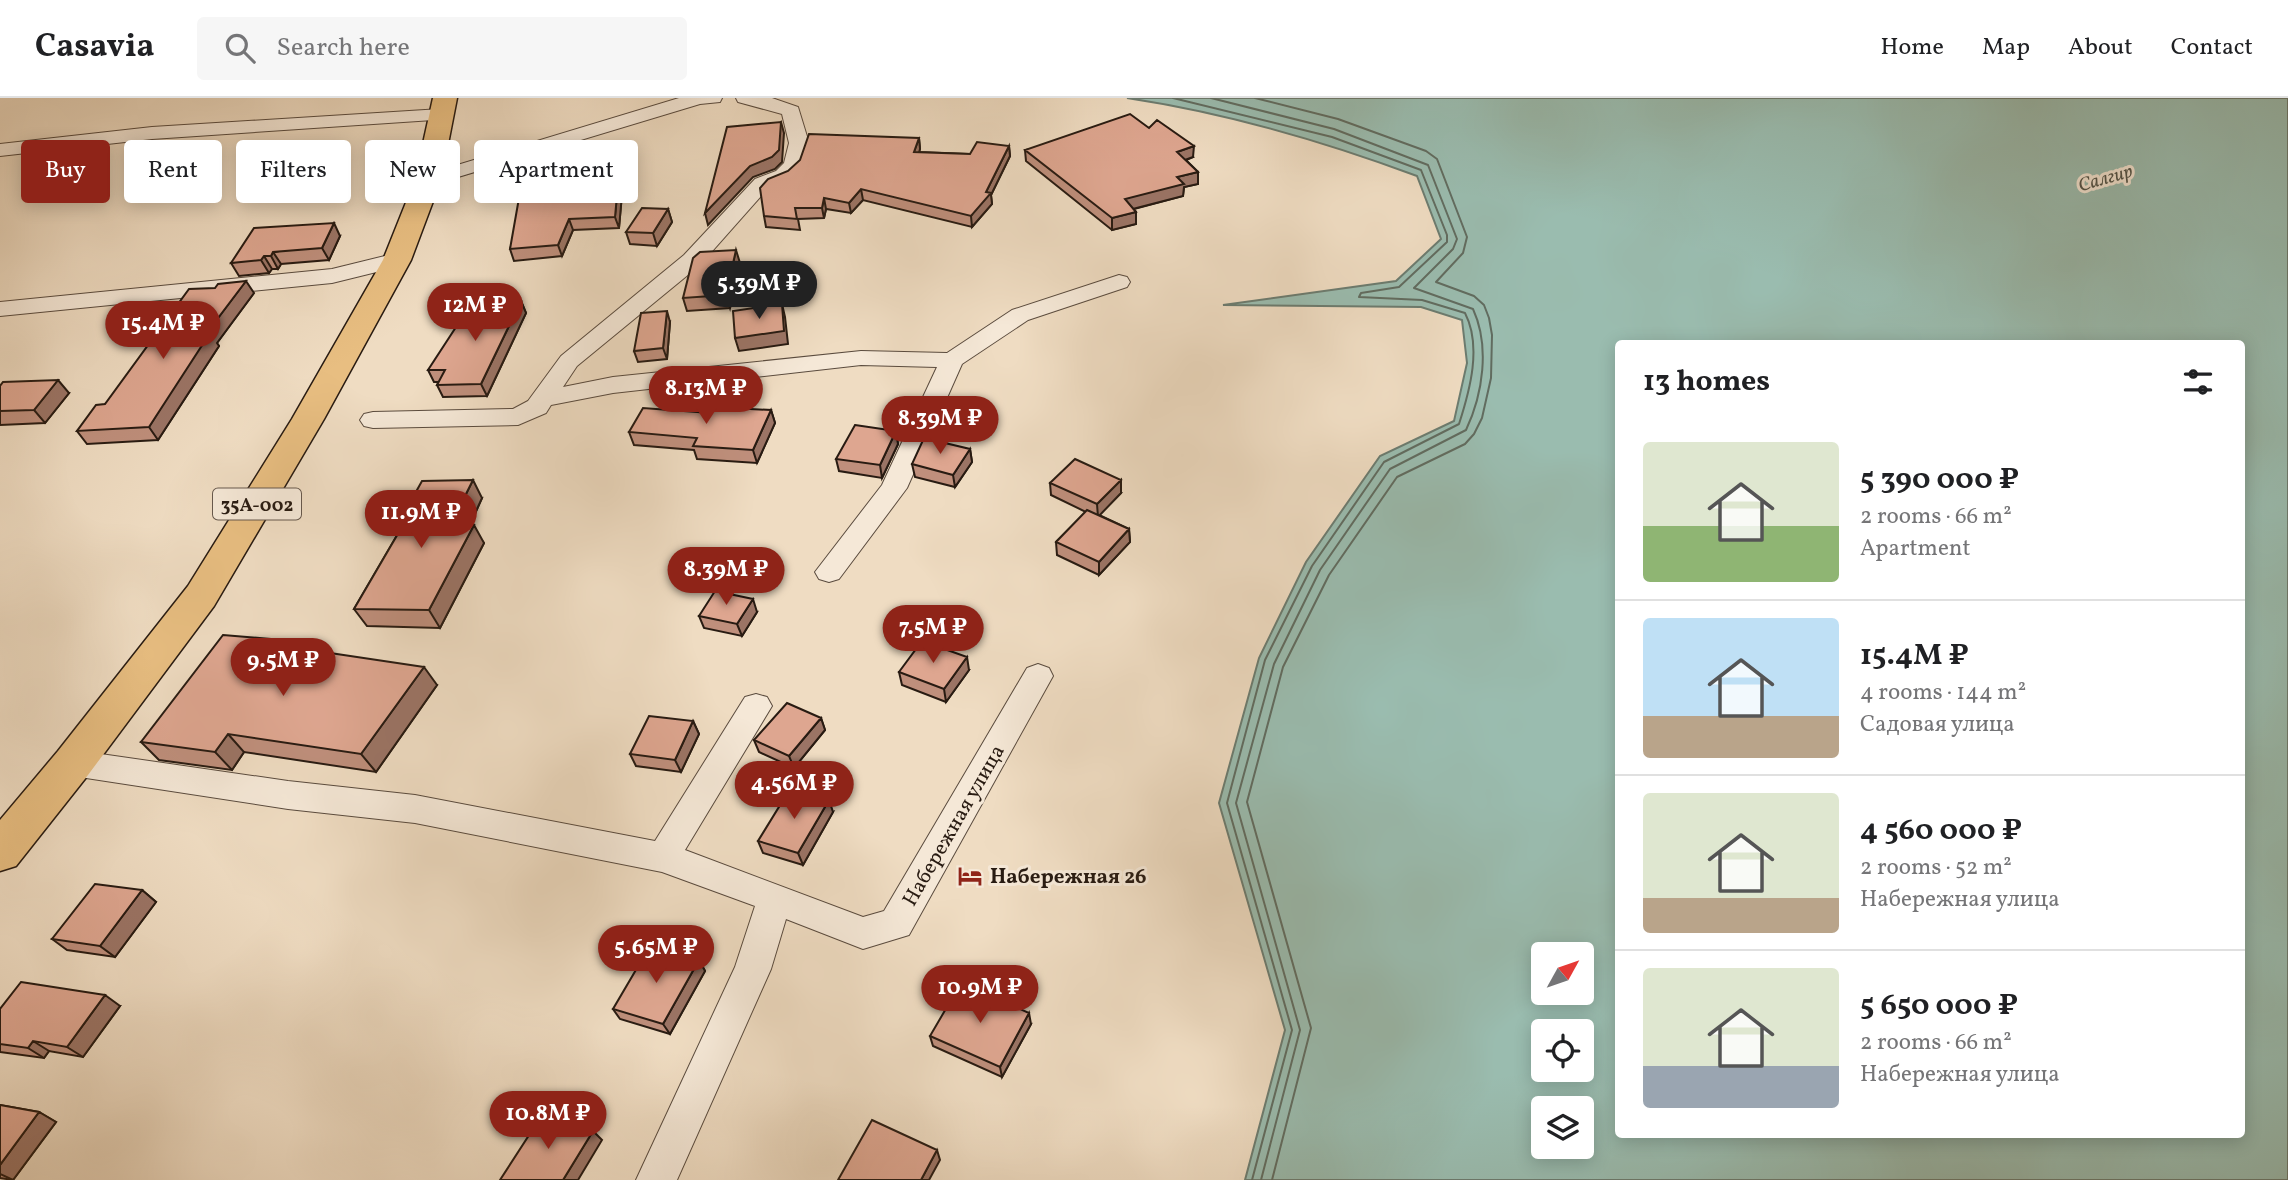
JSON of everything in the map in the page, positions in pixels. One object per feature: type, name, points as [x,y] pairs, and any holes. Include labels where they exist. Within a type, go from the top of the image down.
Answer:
[{"type":"main road","name":"35А-002","points":[[436,140],[443,106]]},
{"type":"main road","name":"35А-002","points":[[0,852],[74,763],[201,596],[308,419],[397,260],[419,203]]},
{"type":"street","points":[[460,170],[699,98],[713,98]]},
{"type":"street","points":[[373,420],[518,417],[537,407],[569,361],[692,260],[762,183],[783,175],[794,165],[799,143],[791,111],[783,106],[745,98]]},
{"type":"street","points":[[0,149],[443,106]]},
{"type":"street","points":[[0,309],[332,276],[397,260]]},
{"type":"street","points":[[829,572],[894,488],[952,360],[1020,315],[1119,282]]},
{"type":"street","points":[[543,399],[614,385],[861,358],[952,360]]},
{"type":"street","name":"Набережная улица","points":[[74,763],[288,795],[415,809],[663,857],[863,933],[896,924],[1038,676]]},
{"type":"street","points":[[663,857],[756,706]]},
{"type":"street","points":[[656,1180],[753,970],[775,898]]},
{"type":"water","name":"Салгир","points":[[1127,98],[2288,98],[2288,1180],[1245,1180],[1285,1030],[1219,803],[1259,658],[1306,562],[1380,456],[1454,421],[1467,363],[1462,320],[1421,307],[1223,305],[1396,281],[1441,239],[1417,176],[1346,151],[1238,120]]},
{"type":"building","points":[[1130,114],[1149,128],[1157,120],[1194,146],[1177,152],[1198,172],[1177,177],[1184,184],[1125,199],[1136,212],[1112,218],[1025,150]]},
{"type":"building","points":[[781,122],[779,150],[772,157],[750,166],[705,213],[727,127]]},
{"type":"building","points":[[809,134],[919,138],[914,152],[970,154],[977,142],[1009,146],[986,192],[991,193],[971,216],[861,189],[849,203],[824,198],[822,208],[795,208],[797,219],[764,216],[760,188],[768,179],[788,171],[800,160]]},
{"type":"building","points":[[518,203],[616,203],[615,217],[569,219],[558,245],[510,249]]},
{"type":"building","points":[[642,208],[668,209],[653,233],[626,232]]},
{"type":"building","points":[[334,223],[322,248],[273,252],[271,256],[264,256],[261,260],[231,263],[254,228]]},
{"type":"building","points":[[736,250],[726,295],[683,298],[693,258],[700,252]]},
{"type":"building","points":[[246,281],[206,334],[210,333],[149,427],[77,431],[96,405],[105,404],[189,289],[215,288],[218,284]]},
{"type":"building","points":[[473,301],[521,301],[481,384],[437,385],[445,370],[428,370]]},
{"type":"building","points":[[782,304],[784,331],[735,338],[733,311]]},
{"type":"building","points":[[667,311],[663,348],[634,351],[641,313]]},
{"type":"building","points":[[58,380],[34,410],[0,411],[0,386],[3,382]]},
{"type":"building","points":[[713,407],[771,410],[753,450],[693,446],[697,438],[629,432],[643,408],[710,413]]},
{"type":"building","points":[[855,425],[896,431],[880,465],[836,459]]},
{"type":"building","points":[[924,438],[970,449],[953,475],[912,464]]},
{"type":"building","points":[[1075,459],[1121,480],[1097,504],[1050,483]]},
{"type":"building","points":[[473,480],[451,524],[474,525],[429,610],[354,609],[413,508],[407,508],[422,481]]},
{"type":"building","points":[[1087,510],[1129,529],[1099,562],[1056,542]]},
{"type":"building","points":[[715,591],[753,599],[737,624],[699,616]]},
{"type":"building","points":[[223,635],[295,641],[290,647],[424,667],[361,754],[228,734],[215,752],[141,742]]},
{"type":"building","points":[[922,641],[967,657],[944,689],[899,672]]},
{"type":"building","points":[[787,703],[821,718],[789,756],[754,740]]},
{"type":"building","points":[[649,716],[693,721],[675,760],[630,754]]},
{"type":"building","points":[[790,789],[829,800],[798,853],[758,841]]},
{"type":"building","points":[[95,884],[142,890],[100,946],[52,939]]},
{"type":"building","points":[[650,946],[699,960],[663,1024],[613,1009]]},
{"type":"building","points":[[21,982],[105,995],[67,1047],[33,1041],[28,1048],[0,1044],[0,1009]]},
{"type":"building","points":[[961,983],[1029,1013],[1000,1067],[930,1036]]},
{"type":"building","points":[[0,1105],[39,1112],[0,1165]]},
{"type":"building","points":[[544,1112],[593,1131],[563,1180],[500,1180]]},
{"type":"building","points":[[872,1120],[937,1150],[921,1180],[838,1180]]},
{"type":"place","name":"Набережная 26","points":[[970,876]]}]
